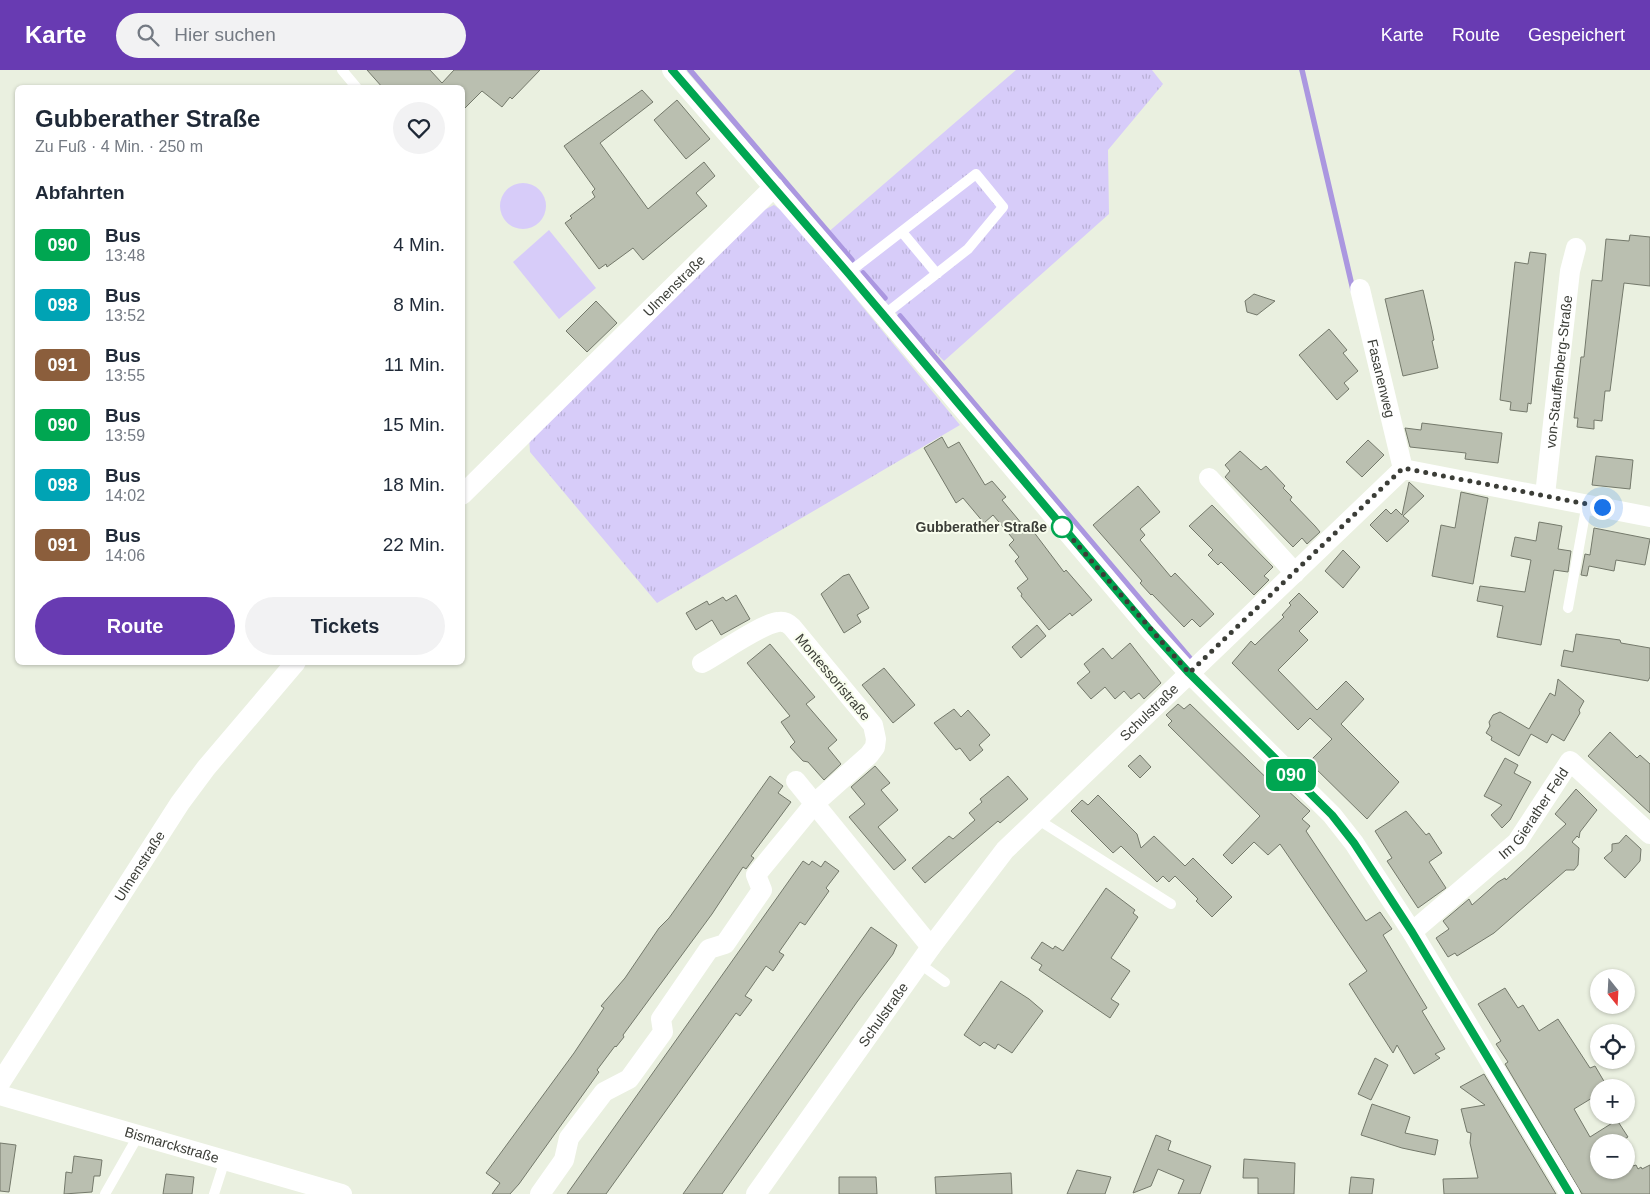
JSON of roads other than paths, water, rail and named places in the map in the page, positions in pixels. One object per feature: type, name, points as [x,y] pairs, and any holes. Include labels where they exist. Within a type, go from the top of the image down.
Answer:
[{"type":"street","points":[[672,70],[884,315],[1062,528],[1189,673],[1332,815],[1364,856],[1412,932],[1570,1194]]},
{"type":"street","name":"Ulmenstraße","points":[[465,492],[774,187]]},
{"type":"street","name":"von-Stauffenberg-Straße","points":[[1545,496],[1570,271],[1576,248]]},
{"type":"street","name":"Fasanenweg","points":[[1360,289],[1403,468]]},
{"type":"street","points":[[1403,468],[1650,517]]},
{"type":"street","name":"Schulstraße","points":[[756,1194],[932,947],[995,863],[1037,819],[1403,468]]},
{"type":"street","points":[[1209,478],[1295,573]]},
{"type":"street","name":"Montessoristraße","points":[[702,664],[766,626],[778,622],[786,623],[859,707],[875,730],[875,747],[865,759],[815,802]]},
{"type":"street","name":"Ulmenstraße","points":[[0,1082],[180,803],[206,768],[293,665]]},
{"type":"street","name":"Im Gierather Feld","points":[[1412,932],[1517,842],[1570,761],[1650,834]]},
{"type":"street","points":[[796,781],[932,947]]},
{"type":"street","points":[[540,1194],[564,1160],[569,1138],[604,1092],[629,1079],[663,1032],[661,1018],[709,949],[725,944],[762,890],[756,875],[815,802]]},
{"type":"street","name":"Bismarckstraße","points":[[0,1095],[342,1194]]},
{"type":"lane","points":[[342,70],[354,85]]},
{"type":"lane","points":[[848,273],[976,174],[1003,207],[968,249],[884,315]]},
{"type":"lane","points":[[902,232],[937,274]]},
{"type":"lane","points":[[1568,608],[1587,504]]},
{"type":"lane","points":[[1037,819],[1171,904]]},
{"type":"lane","points":[[920,964],[945,982]]},
{"type":"lane","points":[[105,1194],[138,1136]]},
{"type":"lane","points":[[214,1194],[225,1160]]},
{"type":"waterway","points":[[690,70],[852,260]]},
{"type":"waterway","points":[[1302,70],[1353,290]]},
{"type":"waterway","points":[[863,273],[885,298]]},
{"type":"waterway","points":[[900,316],[1195,664]]},
{"type":"place","name":"Gubberather Straße","points":[[1062,527]]}]
